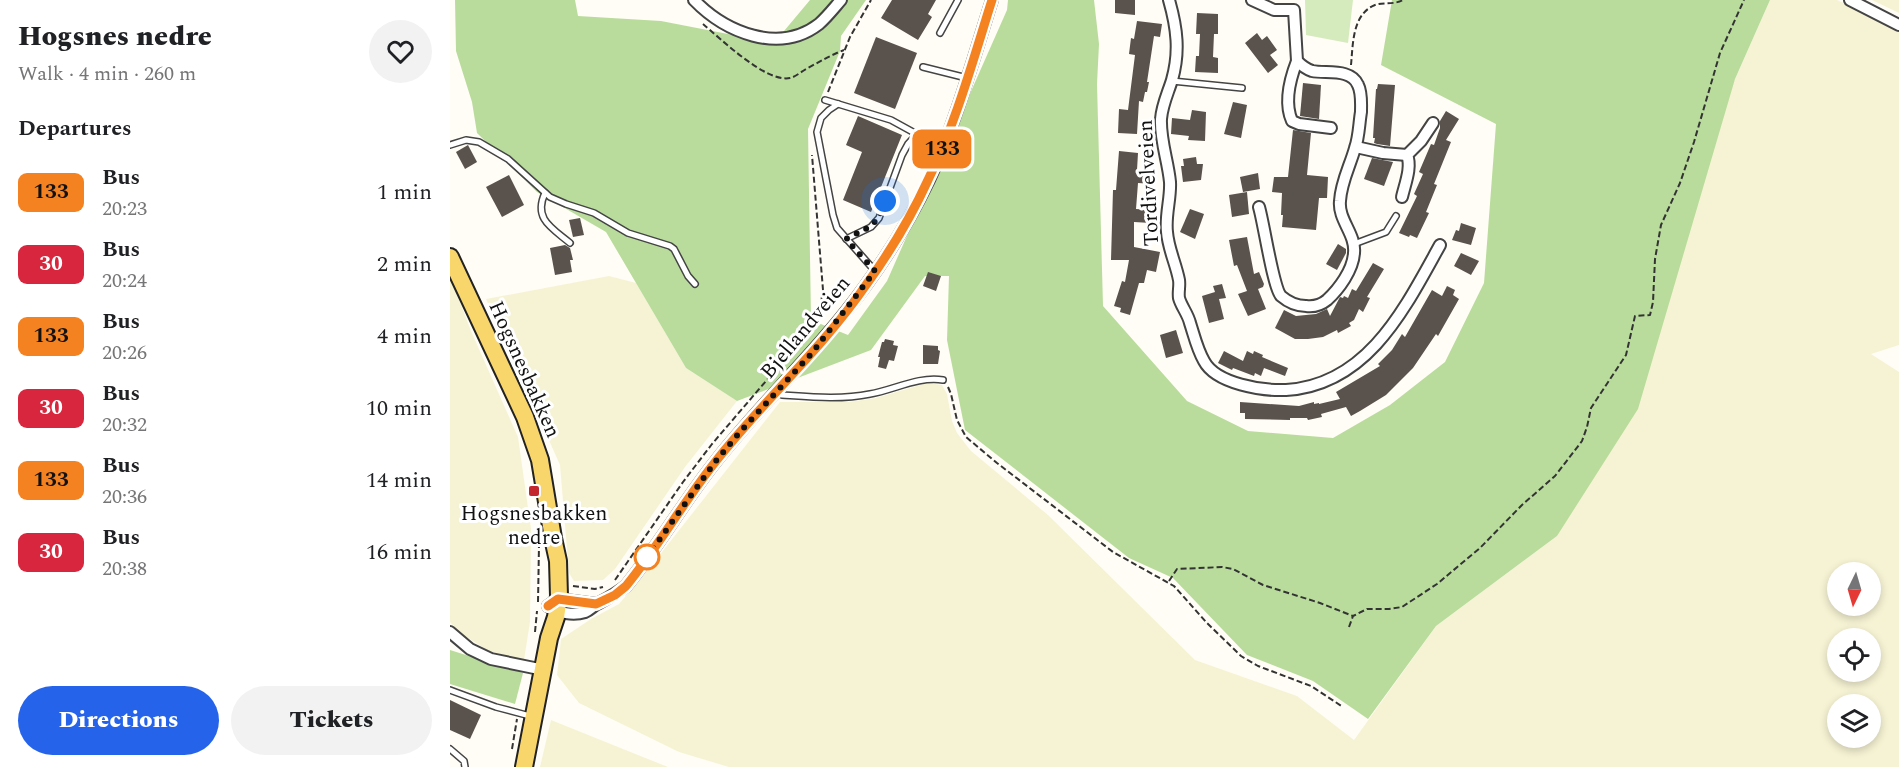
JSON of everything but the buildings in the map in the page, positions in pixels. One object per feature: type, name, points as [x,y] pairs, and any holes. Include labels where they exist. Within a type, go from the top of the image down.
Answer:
[{"type":"main road","name":"Hogsnesbakken","points":[[450,257],[525,417],[540,460],[546,538],[558,561],[554,606],[542,637],[544,670],[524,767]]},
{"type":"street","points":[[697,3],[725,25],[749,35],[767,38],[789,37],[809,30],[819,24],[841,0]]},
{"type":"street","name":"Bjellandveien","points":[[554,606],[575,614],[587,611],[626,586],[715,462],[812,353],[875,271],[911,215],[942,148],[992,0]]},
{"type":"street","name":"Tordivelveien","points":[[1169,0],[1178,45],[1172,81],[1165,98],[1161,122],[1170,179],[1166,230],[1179,279],[1179,299],[1189,319],[1204,362],[1217,374],[1253,388],[1284,390],[1310,387],[1346,371],[1370,351],[1396,319],[1410,300],[1440,245]]},
{"type":"street","points":[[1252,0],[1274,10],[1295,5],[1297,61],[1288,99],[1289,115],[1292,122],[1331,128]]},
{"type":"street","points":[[1850,0],[1899,25]]},
{"type":"street","points":[[1259,207],[1280,295],[1292,303],[1312,307],[1324,303],[1342,282],[1354,255],[1354,244],[1342,218],[1339,204],[1341,189],[1356,147],[1361,102],[1359,87],[1350,77],[1311,71],[1297,61]]},
{"type":"street","points":[[1356,147],[1407,155],[1421,141],[1433,123]]},
{"type":"street","points":[[1402,197],[1408,170],[1407,155]]},
{"type":"street","points":[[450,632],[470,649],[491,658],[544,670]]},
{"type":"lane","points":[[940,33],[958,0]]},
{"type":"lane","points":[[923,67],[967,78]]},
{"type":"lane","points":[[1172,81],[1242,88]]},
{"type":"lane","points":[[825,100],[891,120],[942,148]]},
{"type":"lane","points":[[838,104],[821,118],[817,132],[833,215],[837,228],[875,271]]},
{"type":"lane","points":[[846,239],[871,227],[879,218],[903,155],[908,144],[917,134]]},
{"type":"lane","points":[[450,145],[466,140],[479,142],[508,159],[545,193],[566,204],[594,213],[628,232],[670,246],[695,284]]},
{"type":"lane","points":[[545,193],[540,208],[541,214],[551,227],[570,243]]},
{"type":"lane","points":[[1354,244],[1386,232],[1396,216]]},
{"type":"lane","points":[[776,392],[782,395],[853,397],[932,378],[942,380]]},
{"type":"lane","points":[[450,690],[480,702],[534,717]]},
{"type":"lane","points":[[450,748],[464,761],[465,767]]},
{"type":"path","points":[[825,100],[844,50],[871,0]]},
{"type":"path","points":[[1350,77],[1358,21],[1372,6],[1382,3],[1398,3],[1403,0]]},
{"type":"path","points":[[1349,627],[1353,616],[1367,609],[1389,609],[1402,606],[1437,584],[1480,548],[1522,505],[1555,476],[1582,441],[1591,408],[1626,355],[1635,316],[1650,315],[1653,302],[1655,259],[1661,225],[1680,183],[1720,53],[1744,0]]},
{"type":"path","points":[[697,3],[701,22],[745,59],[768,74],[791,78],[844,50]]},
{"type":"path","points":[[612,583],[712,444],[772,374],[803,342],[814,325],[820,309],[823,290],[812,153]]},
{"type":"path","points":[[942,380],[951,394],[957,420],[966,436],[997,463],[1113,552],[1168,581],[1241,656],[1258,666],[1311,686],[1343,707]]},
{"type":"path","points":[[542,637],[539,588],[546,538]]},
{"type":"path","points":[[1168,581],[1177,569],[1222,567],[1233,569],[1263,585],[1353,616]]},
{"type":"path","points":[[570,584],[578,588],[606,587]]},
{"type":"shaded area","points":[[1770,0],[1837,0],[1899,29],[1899,345],[1871,354],[1899,372],[1899,767],[729,767],[679,752],[579,703],[557,675],[561,639],[619,604],[780,402],[849,402],[876,398],[927,383],[942,385],[947,394],[952,421],[957,433],[971,451],[1048,515],[1195,660],[1297,696],[1354,740],[1436,626],[1557,536],[1735,79]]},
{"type":"shaded area","points":[[1872,0],[1899,0],[1899,13]]},
{"type":"shaded area","points":[[450,276],[471,331],[518,437],[531,529],[530,622],[524,660],[489,651],[460,633],[450,622]]},
{"type":"shaded area","points":[[609,276],[636,283],[686,368],[737,401],[685,467],[615,569],[603,580],[574,581],[569,573],[560,465],[486,299]]},
{"type":"shaded area","points":[[551,720],[623,749],[668,767],[540,767]]},
{"type":"green space","points":[[455,0],[575,0],[578,16],[661,21],[774,43],[810,0],[866,0],[841,36],[840,51],[808,129],[811,320],[848,335],[887,281],[1007,10],[1008,0],[1094,0],[1099,44],[1097,84],[1103,306],[1187,401],[1248,431],[1333,438],[1390,405],[1445,362],[1484,283],[1496,124],[1381,65],[1392,0],[1770,0],[1735,79],[1638,409],[1557,536],[1436,626],[1368,719],[1313,681],[1247,655],[1173,578],[1129,558],[965,430],[947,340],[949,276],[925,276],[871,350],[737,401],[686,368],[606,232],[537,192],[477,133],[472,102],[456,51]]},
{"type":"green space","points":[[1305,0],[1353,0],[1348,43],[1306,35]]},
{"type":"green space","points":[[450,650],[523,673],[515,704],[450,684]]},
{"type":"bus line","name":"133","points":[[548,606],[558,599],[596,604],[615,595],[626,586],[715,462],[812,353],[866,286],[911,215],[929,178],[954,117],[992,0]]},
{"type":"place","name":"Hogsnesbakken nedre","points":[[534,491]]},
{"type":"route","points":[[647,557],[715,462],[812,353],[866,286],[875,271],[846,239],[876,223],[885,201]]}]
